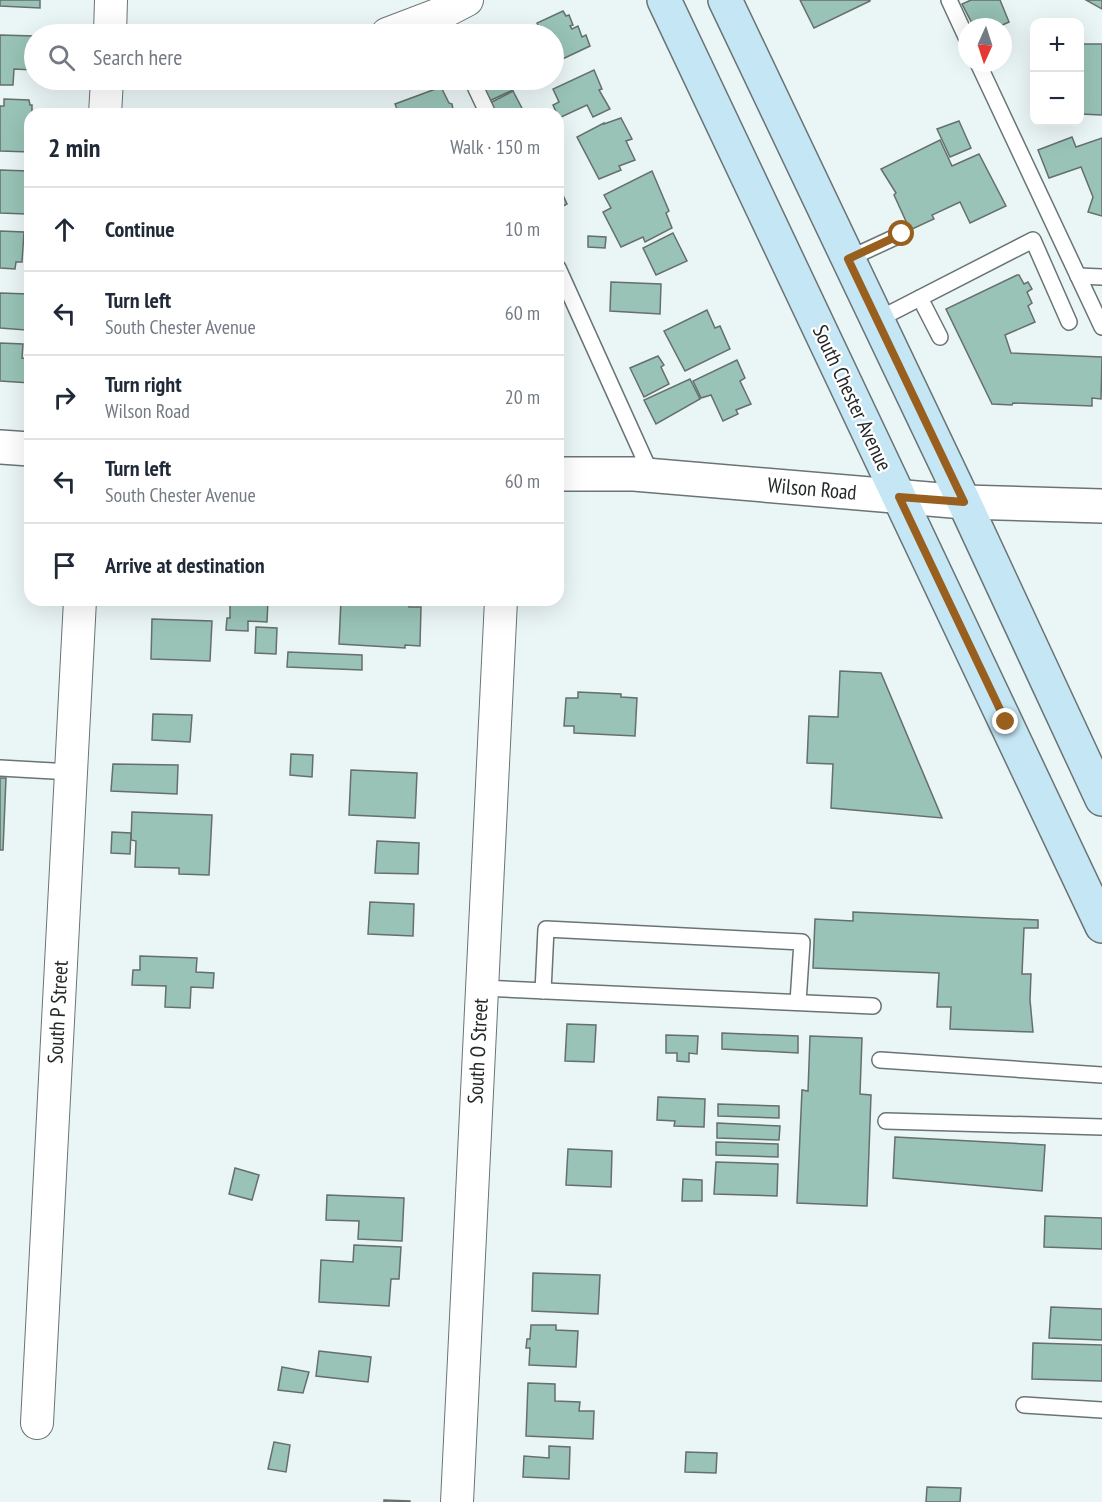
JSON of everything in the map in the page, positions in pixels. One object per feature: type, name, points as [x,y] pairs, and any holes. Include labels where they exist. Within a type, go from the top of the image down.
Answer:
[{"type":"main road","name":"South Chester Avenue","points":[[664,0],[1102,926]]},
{"type":"main road","points":[[725,0],[964,502],[1102,799]]},
{"type":"street","points":[[110,24],[111,0]]},
{"type":"street","points":[[415,24],[449,12]]},
{"type":"street","points":[[105,108],[106,90]]},
{"type":"street","points":[[0,447],[24,449]]},
{"type":"street","name":"Wilson Road","points":[[564,474],[652,476],[964,502],[1102,506]]},
{"type":"street","name":"South P Street","points":[[36,1423],[80,606]]},
{"type":"street","name":"South O Street","points":[[457,1502],[501,606]]},
{"type":"lane","points":[[949,0],[958,20]]},
{"type":"lane","points":[[982,72],[1102,327]]},
{"type":"lane","points":[[477,90],[485,108]]},
{"type":"lane","points":[[848,259],[902,234]]},
{"type":"lane","points":[[877,320],[1033,240],[1069,322]]},
{"type":"lane","points":[[1078,276],[1102,277]]},
{"type":"lane","points":[[564,292],[652,476]]},
{"type":"lane","points":[[920,298],[940,337]]},
{"type":"lane","points":[[0,768],[71,772]]},
{"type":"lane","points":[[543,991],[546,929],[802,942],[798,1002]]},
{"type":"lane","points":[[481,988],[873,1006]]},
{"type":"lane","points":[[880,1060],[1102,1075]]},
{"type":"lane","points":[[886,1121],[1102,1127]]},
{"type":"lane","points":[[1024,1405],[1102,1410]]},
{"type":"building","points":[[0,0],[40,0],[40,8],[0,6]]},
{"type":"building","points":[[800,0],[870,0],[870,1],[814,28]]},
{"type":"building","points":[[971,0],[1000,0],[1007,18],[969,18],[962,4]]},
{"type":"building","points":[[1086,0],[1102,0],[1102,9]]},
{"type":"building","points":[[563,11],[566,16],[569,15],[573,25],[570,26],[572,29],[578,26],[582,37],[586,35],[590,46],[564,58],[564,24],[537,23]]},
{"type":"building","points":[[0,35],[24,36],[24,70],[14,69],[13,85],[0,85]]},
{"type":"building","points":[[1084,44],[1102,44],[1102,115],[1084,114]]},
{"type":"building","points":[[594,70],[602,89],[599,90],[610,109],[593,117],[587,105],[564,116],[564,108],[554,108],[553,105],[559,102],[553,90],[564,90],[564,84]]},
{"type":"building","points":[[433,90],[442,90],[453,108],[397,108],[395,104]]},
{"type":"building","points":[[480,90],[513,90],[487,102]]},
{"type":"building","points":[[513,91],[522,108],[490,108],[488,104]]},
{"type":"building","points":[[4,99],[29,100],[32,105],[32,108],[24,108],[24,152],[0,151],[0,106],[4,106]]},
{"type":"building","points":[[621,118],[632,139],[626,141],[635,160],[619,166],[621,170],[599,179],[577,137],[604,123]]},
{"type":"building","points":[[959,121],[971,148],[950,157],[937,129]]},
{"type":"building","points":[[1072,137],[1076,147],[1102,138],[1102,216],[1088,212],[1093,197],[1081,167],[1049,178],[1038,150]]},
{"type":"building","points":[[940,140],[952,166],[979,154],[1006,206],[970,223],[960,202],[932,215],[934,219],[910,230],[894,195],[896,193],[881,169]]},
{"type":"building","points":[[0,170],[24,171],[24,214],[0,213]]},
{"type":"building","points":[[652,171],[669,211],[666,213],[672,228],[645,242],[643,237],[621,247],[603,212],[611,208],[604,195]]},
{"type":"building","points":[[0,231],[24,232],[22,262],[16,262],[15,269],[0,268]]},
{"type":"building","points":[[673,233],[687,261],[656,275],[643,248]]},
{"type":"building","points":[[588,236],[606,237],[605,248],[588,247]]},
{"type":"building","points":[[1017,275],[1024,284],[1028,282],[1032,289],[1027,292],[1032,303],[1028,306],[1035,322],[1005,335],[1011,353],[1102,357],[1101,399],[1092,398],[1092,406],[992,404],[946,309]]},
{"type":"building","points":[[611,282],[661,284],[660,314],[610,311]]},
{"type":"building","points":[[0,293],[24,294],[24,330],[0,328]]},
{"type":"building","points":[[707,310],[715,328],[720,326],[730,349],[685,371],[664,331]]},
{"type":"building","points":[[0,343],[23,344],[24,383],[0,381]]},
{"type":"building","points":[[658,356],[664,365],[661,367],[669,384],[644,397],[630,368]]},
{"type":"building","points":[[737,360],[745,378],[740,381],[751,404],[736,410],[738,414],[723,421],[711,395],[701,398],[693,381]]},
{"type":"building","points":[[690,379],[700,399],[656,424],[644,400]]},
{"type":"building","points":[[230,606],[268,606],[267,622],[248,621],[248,631],[226,630],[227,618],[230,618]]},
{"type":"building","points":[[341,606],[421,607],[420,646],[405,645],[405,648],[339,644]]},
{"type":"building","points":[[152,619],[212,621],[210,661],[151,659]]},
{"type":"building","points":[[256,627],[277,628],[276,654],[255,653]]},
{"type":"building","points":[[288,652],[362,655],[362,670],[287,667]]},
{"type":"building","points":[[840,671],[881,673],[942,818],[831,808],[833,764],[807,763],[809,716],[838,717]]},
{"type":"building","points":[[578,692],[621,694],[621,697],[637,698],[635,736],[574,733],[574,726],[564,726],[566,698],[578,698]]},
{"type":"building","points":[[153,714],[192,715],[190,742],[152,740]]},
{"type":"building","points":[[291,754],[313,755],[312,777],[290,775]]},
{"type":"building","points":[[113,764],[178,765],[177,794],[111,791]]},
{"type":"building","points":[[351,770],[417,773],[415,818],[349,815]]},
{"type":"building","points":[[0,778],[6,778],[3,850],[0,850]]},
{"type":"building","points":[[132,812],[212,815],[209,875],[179,874],[179,868],[135,867],[136,841],[131,840]]},
{"type":"building","points":[[112,832],[131,833],[130,854],[111,853]]},
{"type":"building","points":[[377,841],[419,843],[418,874],[375,873]]},
{"type":"building","points":[[370,902],[414,904],[413,936],[368,934]]},
{"type":"building","points":[[853,912],[1038,920],[1038,928],[1024,928],[1022,974],[1031,974],[1030,1000],[1033,1032],[950,1029],[951,1007],[937,1007],[939,973],[813,968],[815,919],[853,921]]},
{"type":"building","points":[[140,956],[197,958],[196,972],[214,973],[213,988],[191,987],[190,1008],[165,1007],[166,986],[132,985],[133,970],[140,970]]},
{"type":"building","points":[[567,1024],[596,1025],[594,1062],[565,1061]]},
{"type":"building","points":[[722,1033],[798,1036],[798,1053],[722,1049]]},
{"type":"building","points":[[666,1035],[698,1036],[697,1054],[689,1053],[689,1062],[677,1061],[677,1053],[666,1053]]},
{"type":"building","points":[[810,1036],[862,1038],[860,1094],[871,1095],[867,1206],[797,1203],[802,1090],[808,1091]]},
{"type":"building","points":[[658,1097],[705,1099],[704,1127],[674,1126],[675,1121],[657,1120]]},
{"type":"building","points":[[718,1104],[779,1106],[779,1118],[718,1116]]},
{"type":"building","points":[[717,1123],[780,1126],[779,1140],[717,1138]]},
{"type":"building","points":[[895,1137],[1045,1145],[1042,1191],[893,1178]]},
{"type":"building","points":[[716,1142],[778,1144],[778,1157],[716,1155]]},
{"type":"building","points":[[568,1149],[612,1151],[611,1187],[566,1185]]},
{"type":"building","points":[[716,1162],[778,1164],[777,1196],[714,1194]]},
{"type":"building","points":[[235,1168],[259,1175],[252,1200],[229,1194]]},
{"type":"building","points":[[683,1179],[702,1180],[702,1201],[682,1201]]},
{"type":"building","points":[[327,1195],[404,1198],[402,1241],[358,1239],[359,1221],[326,1220]]},
{"type":"building","points":[[1045,1216],[1102,1218],[1102,1249],[1044,1247]]},
{"type":"building","points":[[354,1245],[401,1247],[399,1279],[391,1279],[389,1306],[319,1302],[321,1260],[353,1262]]},
{"type":"building","points":[[533,1273],[600,1275],[598,1314],[532,1311]]},
{"type":"building","points":[[1051,1307],[1102,1309],[1102,1340],[1049,1338]]},
{"type":"building","points":[[531,1325],[556,1325],[556,1330],[578,1331],[576,1367],[529,1365],[530,1348],[526,1348],[527,1339],[530,1339]]},
{"type":"building","points":[[1033,1343],[1102,1345],[1102,1381],[1032,1379]]},
{"type":"building","points":[[319,1351],[371,1357],[368,1382],[316,1376]]},
{"type":"building","points":[[282,1367],[309,1372],[303,1393],[278,1390]]},
{"type":"building","points":[[528,1383],[555,1384],[555,1401],[580,1402],[579,1411],[594,1411],[593,1439],[526,1436]]},
{"type":"building","points":[[274,1442],[290,1445],[286,1472],[268,1469]]},
{"type":"building","points":[[549,1446],[570,1447],[569,1479],[523,1477],[524,1456],[549,1458]]},
{"type":"building","points":[[686,1452],[717,1453],[716,1473],[685,1472]]},
{"type":"building","points":[[927,1487],[961,1488],[960,1502],[926,1502]]},
{"type":"building","points":[[384,1500],[410,1501],[410,1502],[384,1502]]},
{"type":"route","points":[[902,234],[848,259],[964,502],[899,497],[1006,722]]}]
